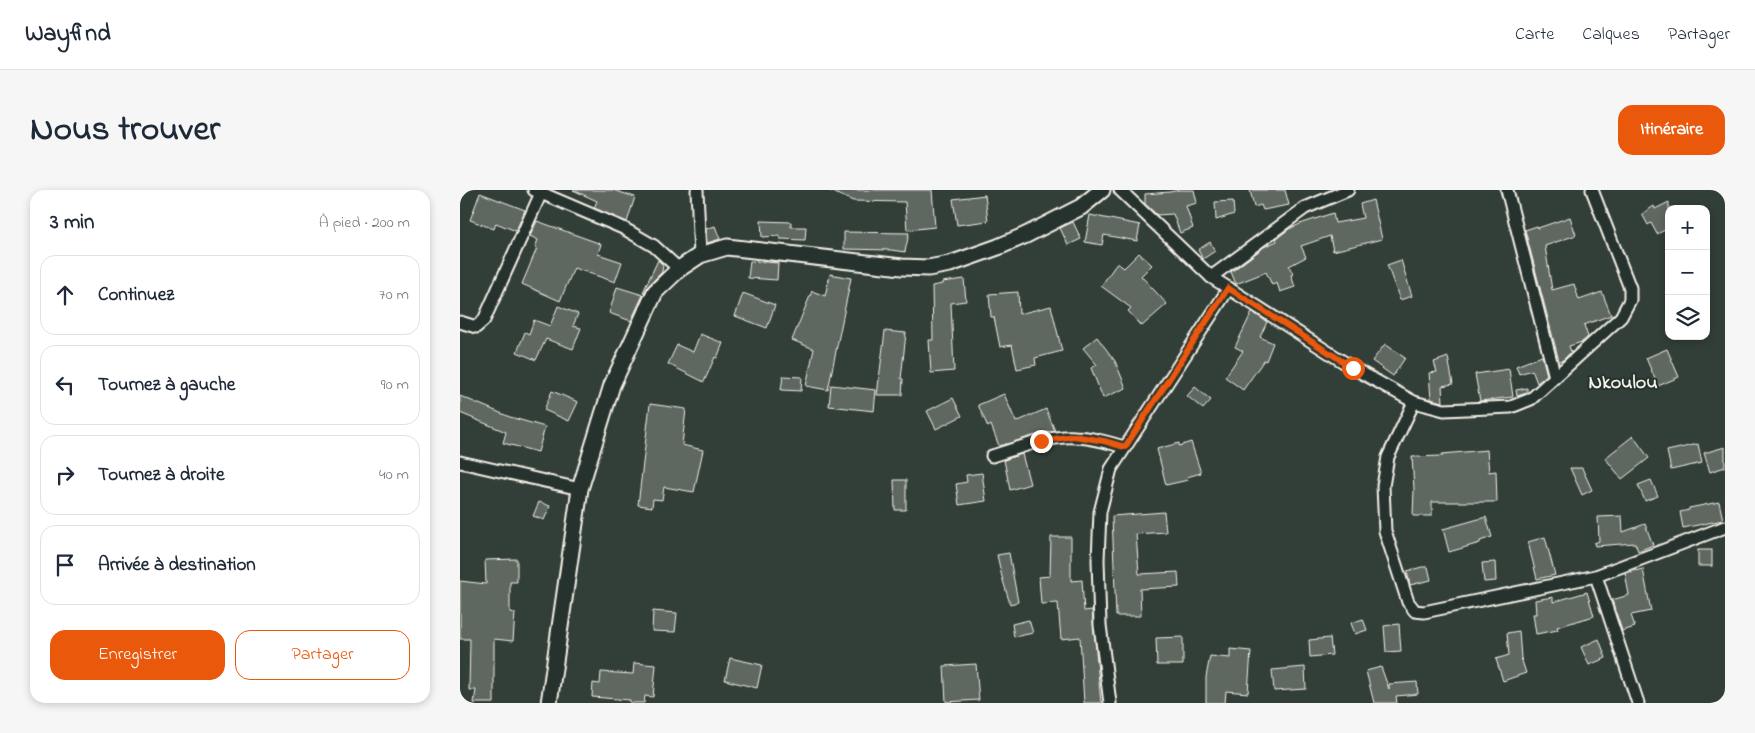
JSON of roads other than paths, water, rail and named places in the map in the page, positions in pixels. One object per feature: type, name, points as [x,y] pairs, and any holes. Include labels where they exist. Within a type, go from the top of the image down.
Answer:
[{"type":"street","points":[[696,190],[700,255]]},
{"type":"street","points":[[549,703],[580,489],[612,386],[655,292],[679,269],[700,255],[727,247],[902,267],[928,268],[950,264],[1026,235],[1081,207],[1102,190]]},
{"type":"street","points":[[1120,190],[1211,277],[1353,368],[1414,402],[1444,410],[1511,407],[1531,400],[1621,316],[1630,300],[1630,288],[1592,190]]},
{"type":"street","points":[[1211,277],[1305,208],[1348,190]]},
{"type":"street","points":[[1507,190],[1555,377]]},
{"type":"street","points":[[460,322],[476,327],[484,320],[537,192],[623,228],[654,246],[679,269]]},
{"type":"street","points":[[1110,703],[1100,625],[1098,560],[1100,512],[1111,469],[1228,288]]},
{"type":"street","points":[[1414,402],[1388,457],[1384,486],[1385,531],[1408,602],[1415,611],[1424,612],[1596,576],[1725,528]]},
{"type":"street","points":[[992,456],[1041,441],[1074,436],[1125,447]]},
{"type":"street","points":[[460,462],[580,489]]},
{"type":"street","points":[[1596,576],[1638,703]]},
{"type":"district","name":"Nkoulou","points":[[1623,383]]}]
